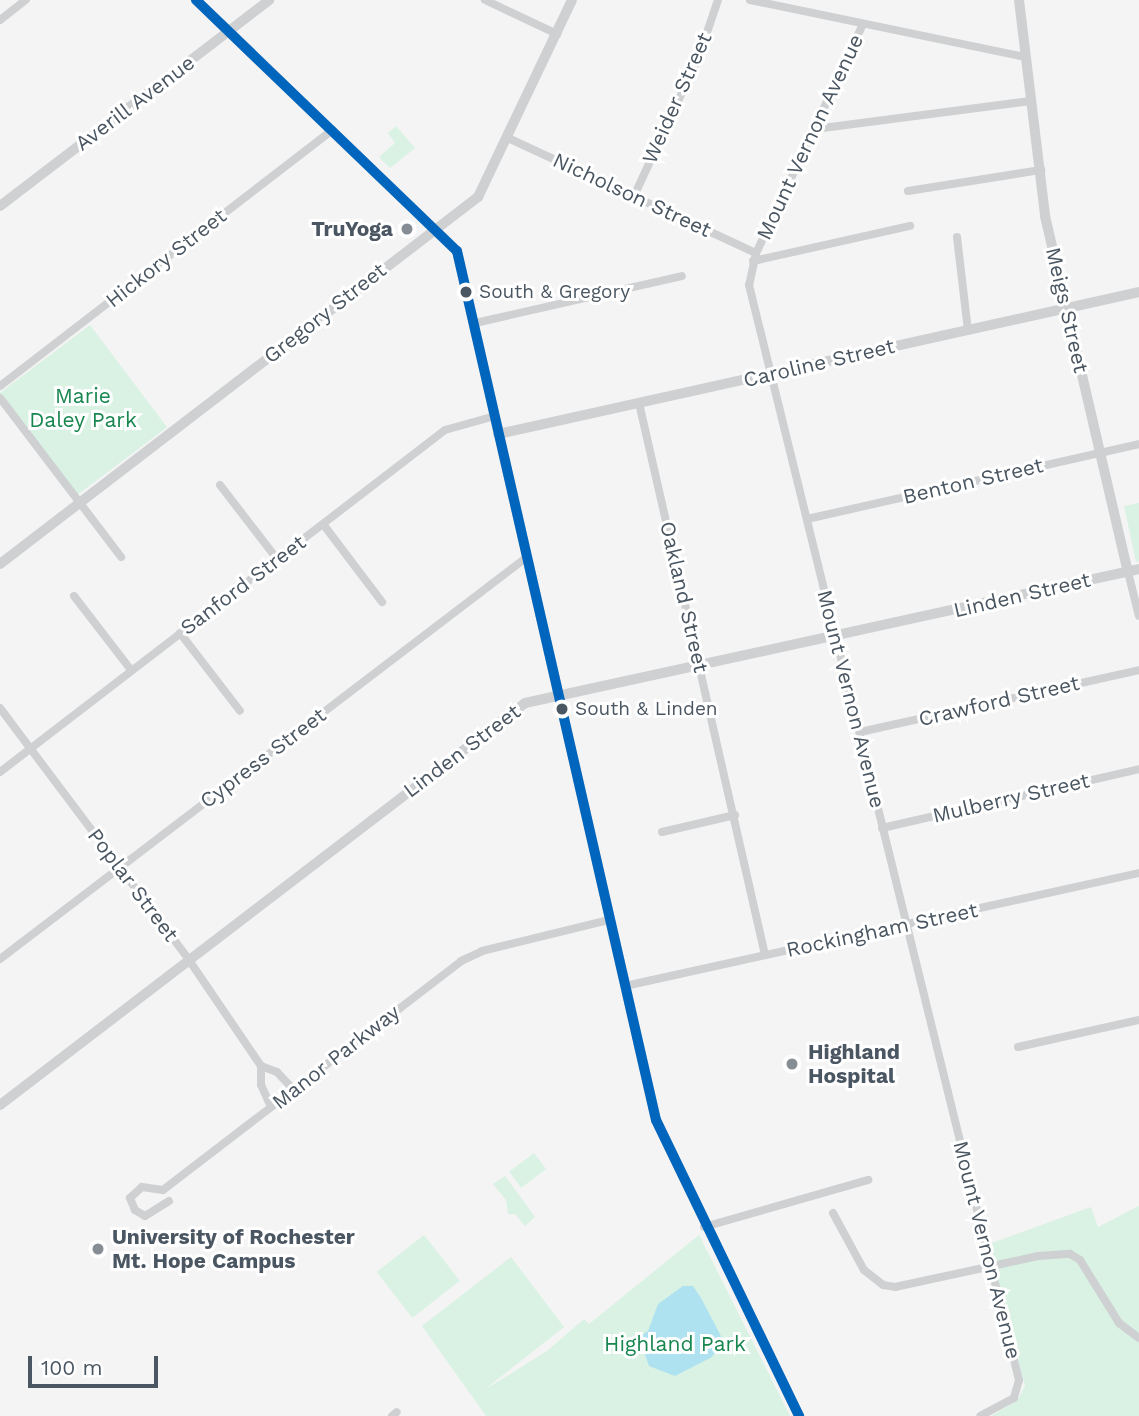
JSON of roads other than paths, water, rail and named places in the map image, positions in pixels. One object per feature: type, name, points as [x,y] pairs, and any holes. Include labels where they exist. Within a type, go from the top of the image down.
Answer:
[{"type":"main road","points":[[196,0],[457,251],[660,1134],[799,1416]]},
{"type":"street","points":[[0,19],[26,0]]},
{"type":"street","name":"Averill Avenue","points":[[0,206],[270,0]]},
{"type":"street","points":[[485,0],[556,34]]},
{"type":"street","name":"Gregory Street","points":[[0,564],[479,196],[572,0]]},
{"type":"street","name":"Weider Street","points":[[634,196],[699,56],[718,0]]},
{"type":"street","points":[[750,0],[1026,57]]},
{"type":"street","name":"Meigs Street","points":[[1019,0],[1041,170],[1066,308],[1101,453],[1134,571],[1139,616]]},
{"type":"street","name":"Mount Vernon Avenue","points":[[863,24],[754,257],[749,285],[1019,1391],[1010,1401],[980,1416]]},
{"type":"street","points":[[815,129],[1031,102]]},
{"type":"street","name":"Hickory Street","points":[[0,386],[333,130]]},
{"type":"street","name":"Nicholson Street","points":[[508,138],[634,196],[754,257]]},
{"type":"street","points":[[908,191],[1041,170]]},
{"type":"street","points":[[754,257],[910,226]]},
{"type":"street","points":[[957,237],[968,330]]},
{"type":"street","points":[[475,323],[682,276]]},
{"type":"street","name":"Caroline Street","points":[[499,434],[1139,292]]},
{"type":"street","points":[[0,398],[121,557]]},
{"type":"street","name":"Oakland Street","points":[[639,403],[765,955]]},
{"type":"street","name":"Sanford Street","points":[[0,772],[445,430],[495,416]]},
{"type":"street","name":"Benton Street","points":[[807,519],[1139,444]]},
{"type":"street","points":[[220,485],[277,559]]},
{"type":"street","points":[[323,524],[382,602]]},
{"type":"street","name":"Cypress Street","points":[[0,959],[527,557]]},
{"type":"street","name":"Linden Street","points":[[0,1105],[525,703],[1134,571]]},
{"type":"street","points":[[74,596],[131,670]]},
{"type":"street","points":[[180,633],[240,711]]},
{"type":"street","name":"Crawford Street","points":[[860,732],[1139,670]]},
{"type":"street","name":"Poplar Street","points":[[0,708],[189,960],[261,1066],[261,1085],[271,1107]]},
{"type":"street","name":"Mulberry Street","points":[[882,828],[1139,769]]},
{"type":"street","points":[[662,832],[735,815]]},
{"type":"street","name":"Rockingham Street","points":[[625,986],[1139,873]]},
{"type":"street","name":"Manor Parkway","points":[[169,1201],[145,1216],[135,1210],[130,1198],[142,1187],[163,1190],[472,955],[609,920]]},
{"type":"street","points":[[1018,1047],[1139,1020]]},
{"type":"street","name":"Poplar Street","points":[[261,1066],[277,1072],[293,1089]]},
{"type":"street","points":[[704,1227],[868,1180]]},
{"type":"street","points":[[833,1213],[856,1260],[883,1285],[907,1285],[990,1266],[1070,1254],[1080,1260],[1119,1323],[1139,1338]]},
{"type":"water","points":[[683,1286],[693,1286],[723,1340],[712,1357],[675,1376],[649,1366],[639,1337],[648,1331],[658,1304]]},
{"type":"place","name":"TruYoga","points":[[407,229]]},
{"type":"place","name":"South & Gregory","points":[[466,292]]},
{"type":"place","name":"South & Linden","points":[[562,709]]},
{"type":"place","name":"Highland Hospital","points":[[792,1064]]},
{"type":"place","name":"University of Rochester Mt. Hope Campus","points":[[98,1249]]},
{"type":"park label","name":"Marie Daley Park","points":[[83,408]]},
{"type":"park label","name":"Highland Park","points":[[675,1344]]}]
